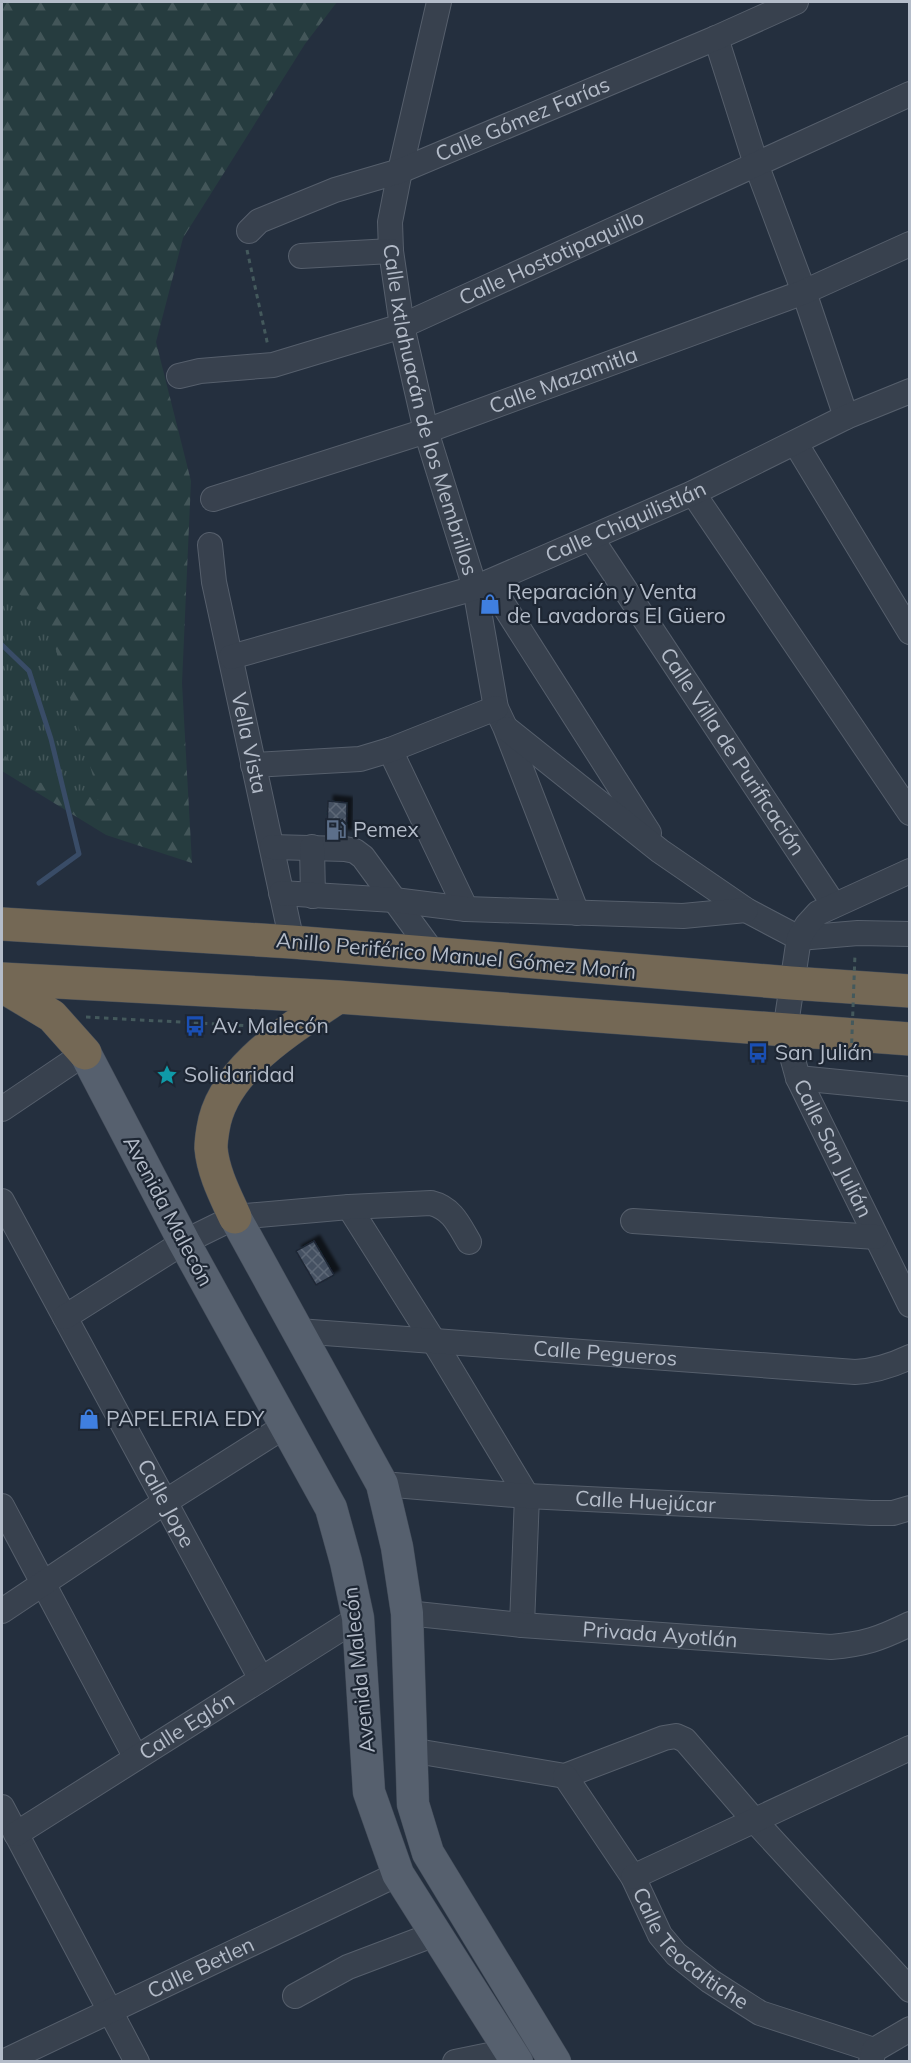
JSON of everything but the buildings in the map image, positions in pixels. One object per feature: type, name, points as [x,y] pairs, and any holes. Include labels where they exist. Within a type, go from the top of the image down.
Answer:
[{"type":"highway","name":"Anillo Periférico Manuel Gómez Morín","points":[[2,924],[292,942],[909,991]]},
{"type":"highway","points":[[2,979],[338,997],[909,1039]]},
{"type":"highway","name":"Avenida Malecón","points":[[2,986],[51,1016],[85,1053]]},
{"type":"highway","name":"Avenida Malecón","points":[[235,1216],[218,1177],[211,1146],[215,1116],[229,1087],[251,1063],[292,1028],[338,997]]},
{"type":"main road","name":"Avenida Malecón","points":[[85,1053],[184,1242],[331,1508],[358,1617],[369,1792],[398,1874],[458,1971],[506,2059]]},
{"type":"main road","name":"Avenida Malecón","points":[[235,1216],[382,1484],[397,1547],[407,1613],[413,1804],[428,1853],[555,2061]]},
{"type":"street","points":[[437,7],[460,2]]},
{"type":"street","name":"Calle Gómez Farías","points":[[249,231],[259,221],[335,190],[400,171],[716,38],[784,4]]},
{"type":"street","name":"Calle Ixtlahuacán de los Membrillos","points":[[437,7],[390,222],[391,251],[402,326],[426,432],[482,585],[500,718],[577,913]]},
{"type":"street","points":[[716,38],[756,164],[804,292],[846,417]]},
{"type":"street","name":"Calle Hostotipaquillo","points":[[179,376],[200,371],[273,365],[402,326],[909,94]]},
{"type":"street","name":"Calle Mazamitla","points":[[213,499],[426,432],[804,292],[909,244]]},
{"type":"street","points":[[301,256],[391,251]]},
{"type":"street","name":"Calle Chiquilistlán","points":[[231,657],[482,585],[693,492],[796,444],[846,417],[907,397]]},
{"type":"street","points":[[796,444],[909,632]]},
{"type":"street","points":[[693,492],[909,813]]},
{"type":"street","name":"Calle Villa de Purificación","points":[[591,538],[834,905]]},
{"type":"street","name":"Vella Vista","points":[[210,545],[214,582],[292,942]]},
{"type":"street","points":[[482,585],[660,850]]},
{"type":"street","points":[[254,765],[360,759],[500,718],[660,850],[746,910],[799,938],[858,933],[909,934]]},
{"type":"street","points":[[390,750],[466,909]]},
{"type":"street","points":[[272,847],[312,847],[355,851],[363,857],[434,954]]},
{"type":"street","points":[[312,847],[313,896]]},
{"type":"street","points":[[799,938],[818,913],[909,871]]},
{"type":"street","points":[[281,894],[394,900],[466,909],[577,913],[683,916],[746,910]]},
{"type":"street","name":"Calle San Julián","points":[[799,938],[785,1031],[798,1078],[909,1305]]},
{"type":"street","points":[[2,1109],[85,1053]]},
{"type":"street","points":[[798,1078],[909,1089]]},
{"type":"street","name":"Calle Jope","points":[[2,1201],[261,1679]]},
{"type":"street","points":[[65,1317],[184,1242],[235,1216],[431,1203],[444,1206],[453,1215],[469,1242]]},
{"type":"street","points":[[349,1207],[527,1496],[522,1625]]},
{"type":"street","points":[[633,1221],[876,1237]]},
{"type":"street","name":"Calle Pegueros","points":[[298,1330],[855,1372],[883,1368],[909,1357]]},
{"type":"street","points":[[2,1611],[165,1502],[285,1426]]},
{"type":"street","name":"Calle Huejúcar","points":[[382,1484],[527,1496],[871,1513],[892,1513],[909,1508]]},
{"type":"street","points":[[2,1506],[136,1758]]},
{"type":"street","name":"Privada Ayotlán","points":[[407,1613],[522,1625],[831,1647],[856,1645],[879,1639],[909,1624]]},
{"type":"street","name":"Calle Eglón","points":[[16,1834],[358,1617]]},
{"type":"street","points":[[410,1750],[565,1776],[664,1738],[676,1736],[686,1740],[754,1820],[908,1985]]},
{"type":"street","points":[[633,1877],[909,1748]]},
{"type":"street","name":"Calle Teocaltiche","points":[[565,1776],[633,1877],[660,1935],[676,1954],[710,1981],[760,2013],[873,2056]]},
{"type":"street","points":[[2,1807],[137,2061]]},
{"type":"street","name":"Calle Betlen","points":[[3,2061],[398,1874]]},
{"type":"street","points":[[295,1996],[348,1967],[435,1934]]},
{"type":"street","points":[[873,2056],[909,2029]]},
{"type":"street","points":[[455,2061],[506,2059]]},
{"type":"path","points":[[249,231],[246,247],[273,365]]},
{"type":"path","points":[[851,1061],[855,954]]},
{"type":"path","points":[[51,1016],[292,1028]]},
{"type":"green space","points":[[2,2],[337,2],[305,44],[183,238],[156,342],[191,481],[182,683],[192,863],[106,835],[2,771]]},
{"type":"green space","points":[[2,580],[46,616],[100,800],[24,778],[2,752]]},
{"type":"waterway","points":[[2,645],[29,671],[51,739],[79,854],[39,883]]},
{"type":"place","name":"Reparación y Venta de Lavadoras El Güero","points":[[490,604]]},
{"type":"place","name":"Pemex","points":[[336,830]]},
{"type":"place","name":"Av. Malecón","points":[[195,1026]]},
{"type":"place","name":"San Julián","points":[[758,1053]]},
{"type":"place","name":"Solidaridad","points":[[167,1075]]},
{"type":"place","name":"PAPELERIA EDY","points":[[89,1419]]}]
